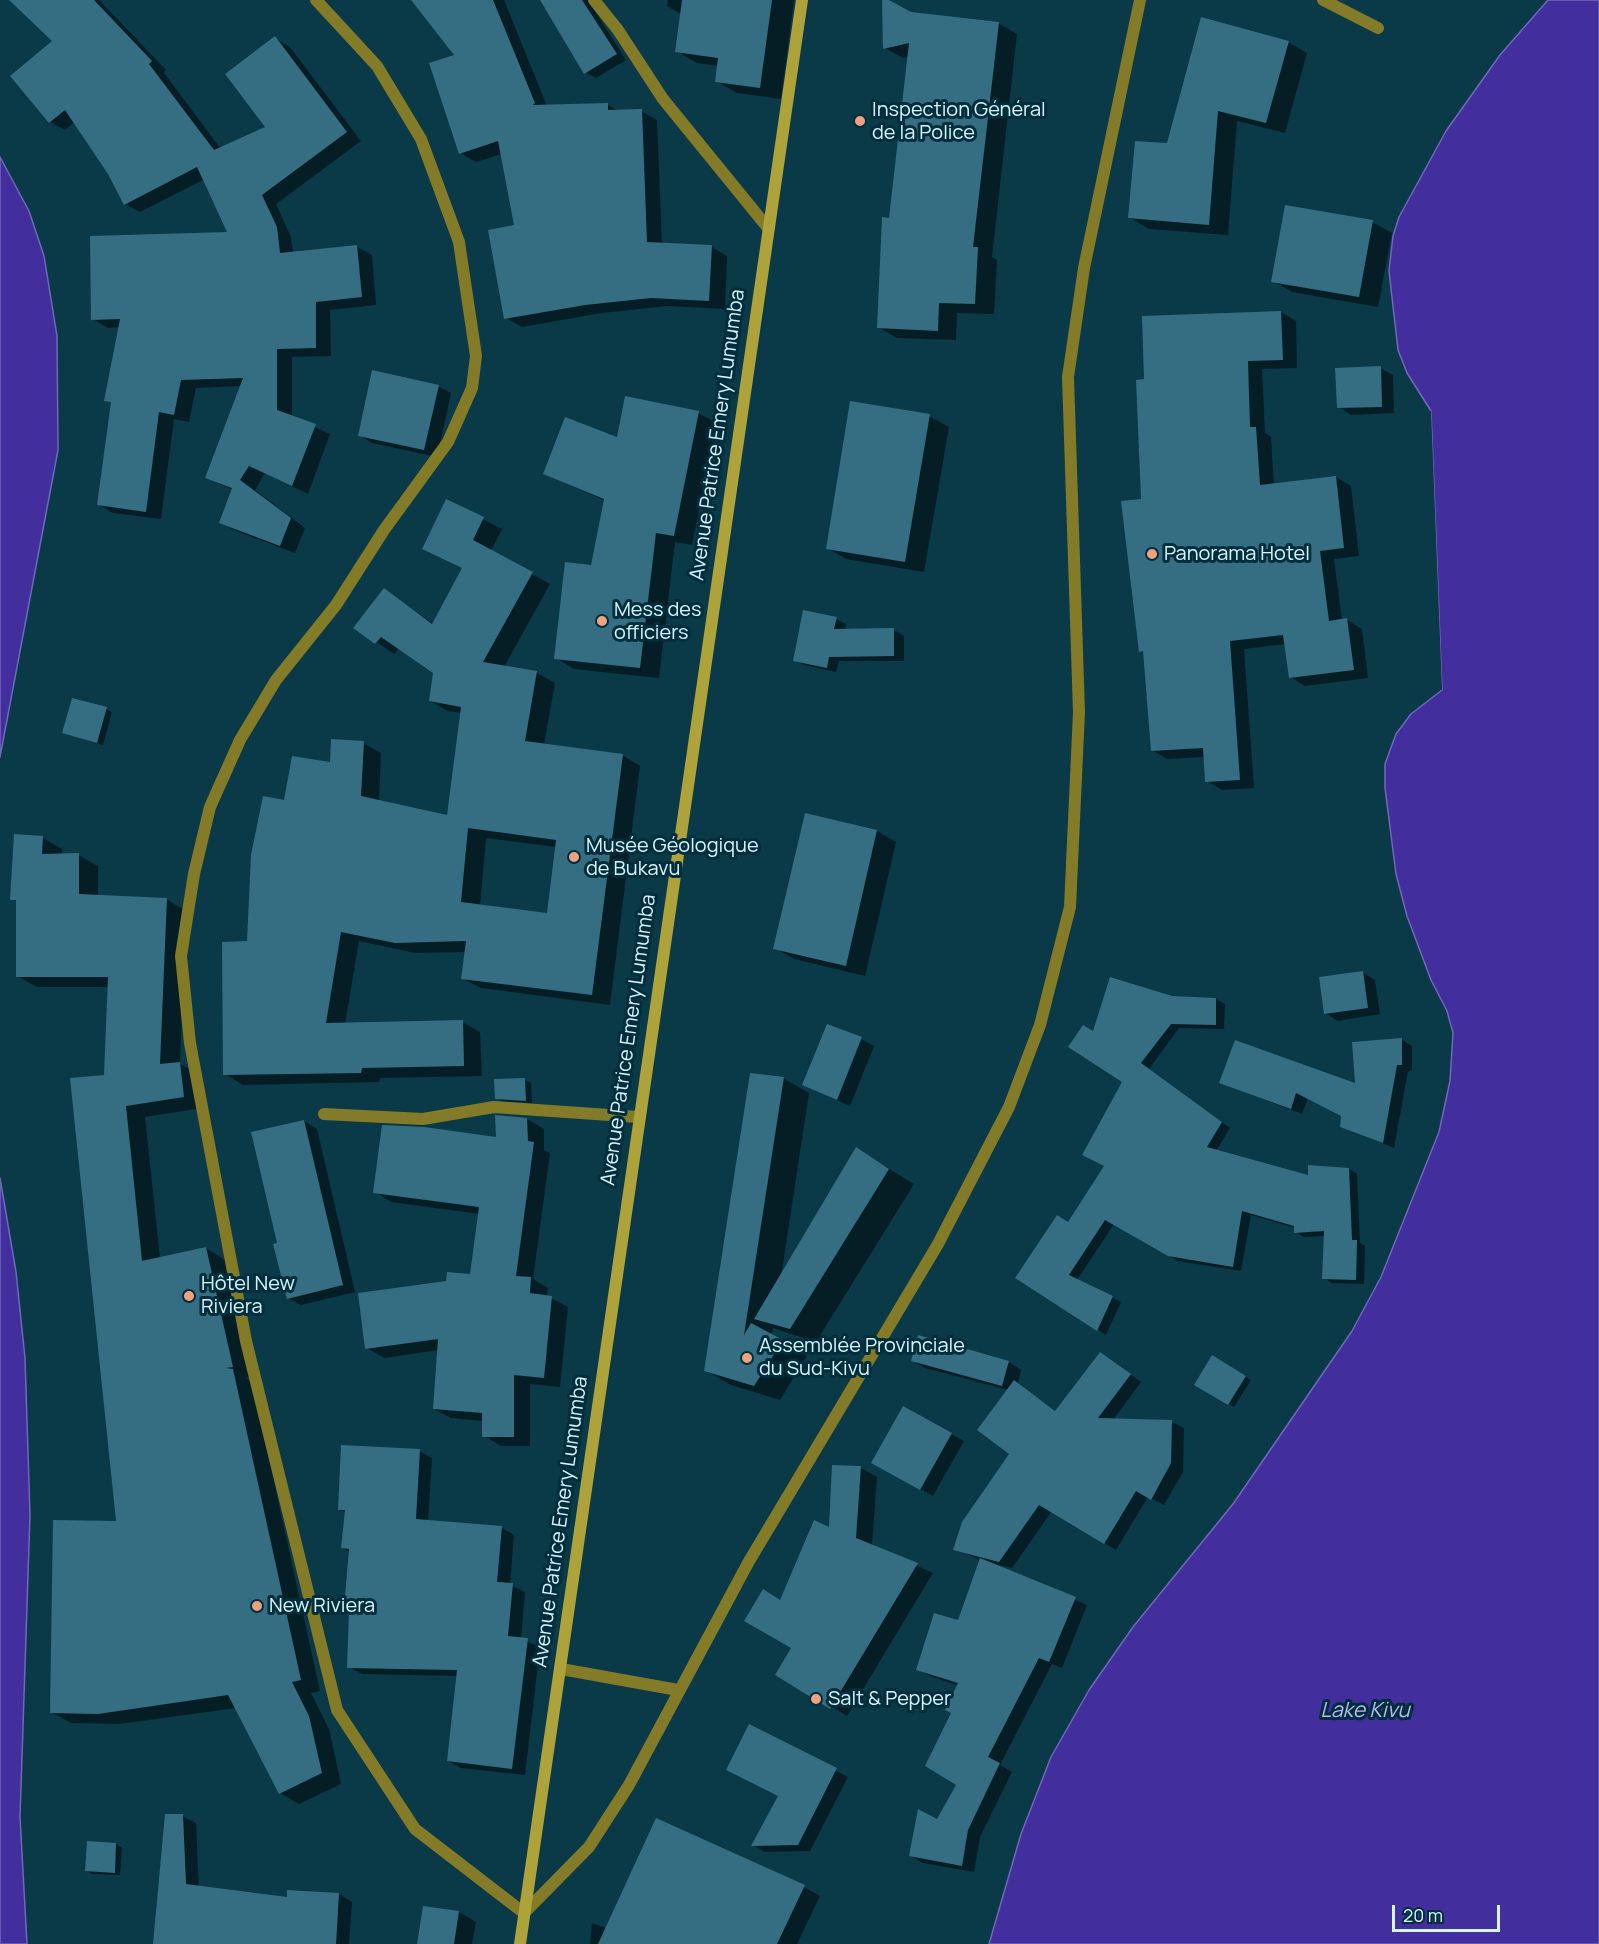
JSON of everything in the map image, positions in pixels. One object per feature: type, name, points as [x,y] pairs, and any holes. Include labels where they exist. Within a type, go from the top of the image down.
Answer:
[{"type":"street","points":[[316,0],[377,66],[421,140],[459,242],[476,356],[472,387],[448,442],[384,530],[336,605],[276,680],[240,740],[210,807],[194,874],[182,956],[189,1032],[246,1341],[337,1710],[415,1829],[524,1913],[589,1847],[628,1785],[748,1563],[938,1244],[1009,1107],[1040,1025],[1070,907],[1079,712],[1068,377],[1084,268],[1140,0]]},
{"type":"street","points":[[594,0],[618,30],[663,99],[768,228]]},
{"type":"street","name":"Avenue Patrice Emery Lumumba","points":[[520,1944],[801,0]]},
{"type":"street","points":[[1323,0],[1378,28]]},
{"type":"street","points":[[324,1114],[423,1119],[494,1107],[638,1117]]},
{"type":"street","points":[[561,1669],[678,1690]]},
{"type":"water","name":"Lake Kivu","points":[[1548,0],[1599,0],[1599,1944],[989,1944],[1021,1834],[1051,1757],[1089,1690],[1133,1627],[1233,1504],[1352,1331],[1381,1277],[1439,1132],[1450,1081],[1453,1033],[1447,1011],[1431,980],[1407,916],[1396,874],[1385,788],[1385,764],[1396,734],[1411,714],[1442,690],[1431,411],[1407,373],[1398,350],[1389,271],[1393,236],[1399,217],[1446,131],[1500,55]]},
{"type":"water","points":[[0,157],[29,211],[44,256],[57,336],[58,450],[0,757]]},
{"type":"water","points":[[0,1178],[16,1272],[25,1358],[30,1515],[20,1817],[27,1944],[0,1944]]},
{"type":"pier","points":[[1427,411],[1431,411],[1442,690],[1438,690]]},
{"type":"building","points":[[9,0],[94,0],[152,61],[149,64],[214,150],[265,127],[225,74],[275,36],[347,132],[262,195],[277,227],[280,253],[357,245],[362,297],[316,302],[316,348],[277,349],[277,410],[316,424],[292,486],[249,466],[240,480],[291,518],[280,546],[219,523],[232,488],[205,478],[243,378],[181,380],[174,415],[159,412],[146,512],[97,505],[111,402],[104,401],[120,319],[91,320],[90,236],[227,232],[197,167],[124,205],[108,174],[65,110],[49,123],[10,76],[52,41]]},
{"type":"building","points":[[411,0],[493,0],[535,103],[533,105],[608,103],[608,110],[642,109],[647,242],[712,245],[709,301],[651,298],[585,305],[504,319],[488,230],[514,225],[498,141],[459,154],[429,63],[454,55]]},
{"type":"building","points":[[540,0],[582,0],[617,54],[584,74]]},
{"type":"building","points":[[682,0],[772,0],[760,88],[715,82],[718,58],[675,52]]},
{"type":"building","points":[[882,0],[889,0],[911,12],[999,22],[973,247],[978,247],[975,304],[939,303],[938,331],[877,328],[882,217],[889,218],[909,43],[883,49]]},
{"type":"building","points":[[1201,17],[1289,41],[1266,123],[1218,111],[1209,225],[1128,218],[1135,141],[1167,143]]},
{"type":"building","points":[[1285,205],[1373,220],[1359,297],[1271,282]]},
{"type":"building","points":[[1281,311],[1283,360],[1248,361],[1250,427],[1256,427],[1260,485],[1336,476],[1344,548],[1320,551],[1329,621],[1347,618],[1354,670],[1289,678],[1283,635],[1230,641],[1240,780],[1205,782],[1203,748],[1151,751],[1143,651],[1139,652],[1121,501],[1141,499],[1136,380],[1144,379],[1142,316]]},
{"type":"building","points":[[1381,366],[1382,407],[1337,408],[1335,368]]},
{"type":"building","points":[[372,370],[439,385],[424,450],[358,436]]},
{"type":"building","points":[[625,396],[699,411],[674,536],[656,533],[640,668],[554,659],[565,562],[591,565],[604,499],[543,474],[565,417],[617,437]]},
{"type":"building","points":[[850,401],[930,414],[905,562],[826,549]]},
{"type":"building","points":[[446,499],[484,517],[473,540],[533,572],[483,662],[537,671],[525,741],[623,754],[592,995],[461,979],[466,941],[395,943],[341,932],[326,1023],[463,1020],[464,1066],[362,1068],[361,1073],[223,1075],[222,942],[247,941],[251,855],[263,796],[284,800],[292,756],[330,762],[331,739],[364,741],[361,796],[447,815],[461,707],[429,701],[433,673],[381,637],[375,644],[353,628],[384,588],[432,624],[462,568],[422,549]],"holes":[[[468,828],[556,840],[547,913],[461,902]]]},
{"type":"building","points":[[803,610],[837,617],[834,629],[894,628],[894,656],[829,657],[827,668],[793,661]]},
{"type":"building","points":[[72,698],[107,707],[97,743],[62,733]]},
{"type":"building","points":[[805,813],[877,830],[846,966],[773,949]]},
{"type":"building","points":[[14,834],[43,836],[42,854],[79,853],[79,894],[167,898],[160,1064],[180,1062],[184,1097],[126,1106],[142,1261],[206,1247],[233,1367],[226,1368],[233,1369],[301,1680],[292,1682],[309,1716],[322,1773],[279,1794],[228,1695],[98,1714],[50,1713],[53,1520],[116,1521],[70,1078],[104,1075],[108,977],[16,977],[16,900],[10,900]]},
{"type":"building","points":[[1363,971],[1368,1008],[1324,1014],[1319,977]]},
{"type":"building","points":[[1110,977],[1172,996],[1216,998],[1216,1025],[1171,1024],[1141,1063],[1222,1122],[1207,1147],[1308,1175],[1308,1165],[1349,1168],[1352,1240],[1357,1240],[1356,1280],[1322,1279],[1324,1231],[1294,1233],[1294,1226],[1242,1211],[1233,1267],[1168,1256],[1105,1220],[1069,1275],[1113,1296],[1097,1331],[1015,1278],[1057,1215],[1068,1222],[1104,1166],[1082,1155],[1122,1082],[1068,1047],[1083,1025],[1093,1031]]},
{"type":"building","points":[[827,1024],[862,1037],[837,1100],[802,1085]]},
{"type":"building","points":[[1402,1038],[1402,1065],[1397,1065],[1383,1143],[1340,1127],[1341,1116],[1296,1093],[1291,1109],[1219,1083],[1235,1040],[1355,1083],[1352,1042]]},
{"type":"building","points":[[750,1073],[784,1077],[744,1335],[751,1323],[783,1340],[754,1386],[704,1371]]},
{"type":"building","points":[[525,1078],[526,1101],[495,1099],[494,1079]]},
{"type":"building","points":[[495,1115],[527,1118],[528,1141],[534,1142],[516,1276],[531,1277],[530,1293],[552,1296],[544,1378],[514,1375],[514,1437],[482,1437],[482,1413],[433,1409],[438,1339],[365,1349],[358,1293],[446,1281],[447,1272],[470,1274],[479,1207],[373,1193],[382,1125],[424,1127],[496,1137]]},
{"type":"building","points":[[304,1120],[343,1285],[287,1299],[273,1244],[277,1243],[251,1132]]},
{"type":"building","points":[[856,1147],[889,1169],[790,1329],[754,1319]]},
{"type":"building","points":[[918,1335],[1009,1361],[1002,1386],[911,1361]]},
{"type":"building","points":[[1100,1352],[1131,1374],[1098,1418],[1172,1420],[1171,1463],[1151,1500],[1136,1491],[1104,1544],[1039,1505],[999,1562],[953,1550],[962,1522],[1009,1454],[977,1430],[1014,1380],[1055,1411]]},
{"type":"building","points":[[1212,1355],[1246,1376],[1228,1405],[1194,1385]]},
{"type":"building","points":[[903,1406],[952,1433],[920,1490],[871,1463]]},
{"type":"building","points":[[341,1445],[420,1449],[416,1519],[502,1526],[497,1582],[513,1583],[508,1636],[528,1638],[512,1769],[447,1761],[457,1670],[347,1668],[349,1609],[344,1608],[349,1549],[341,1548],[345,1510],[338,1510]]},
{"type":"building","points":[[832,1465],[861,1466],[856,1538],[918,1563],[830,1709],[775,1675],[791,1648],[744,1621],[763,1589],[780,1600],[814,1520],[829,1527]]},
{"type":"building","points":[[980,1558],[1076,1597],[1049,1662],[1039,1658],[988,1757],[1000,1763],[968,1830],[962,1866],[909,1856],[918,1809],[937,1819],[956,1785],[925,1766],[951,1713],[945,1710],[958,1683],[916,1670],[934,1613],[958,1620]]},
{"type":"building","points":[[749,1724],[837,1768],[798,1845],[751,1846],[778,1796],[726,1770]]},
{"type":"building","points":[[165,1814],[183,1814],[186,1884],[287,1897],[287,1890],[339,1893],[336,1944],[153,1944]]},
{"type":"building","points":[[656,1818],[805,1885],[777,1944],[598,1944]]},
{"type":"building","points":[[87,1841],[116,1843],[115,1873],[85,1871]]},
{"type":"building","points":[[423,1906],[459,1911],[454,1944],[417,1944]]},
{"type":"place","name":"Inspection Général de la Police","points":[[860,121]]},
{"type":"place","name":"Panorama Hotel","points":[[1152,554]]},
{"type":"place","name":"Mess des officiers","points":[[602,621]]},
{"type":"place","name":"Musée Géologique de Bukavu","points":[[574,857]]},
{"type":"place","name":"Hôtel New Riviera","points":[[189,1296]]},
{"type":"place","name":"Assemblée Provinciale du Sud-Kivu","points":[[747,1358]]},
{"type":"place","name":"New Riviera","points":[[257,1606]]},
{"type":"place","name":"Salt & Pepper","points":[[816,1699]]}]
